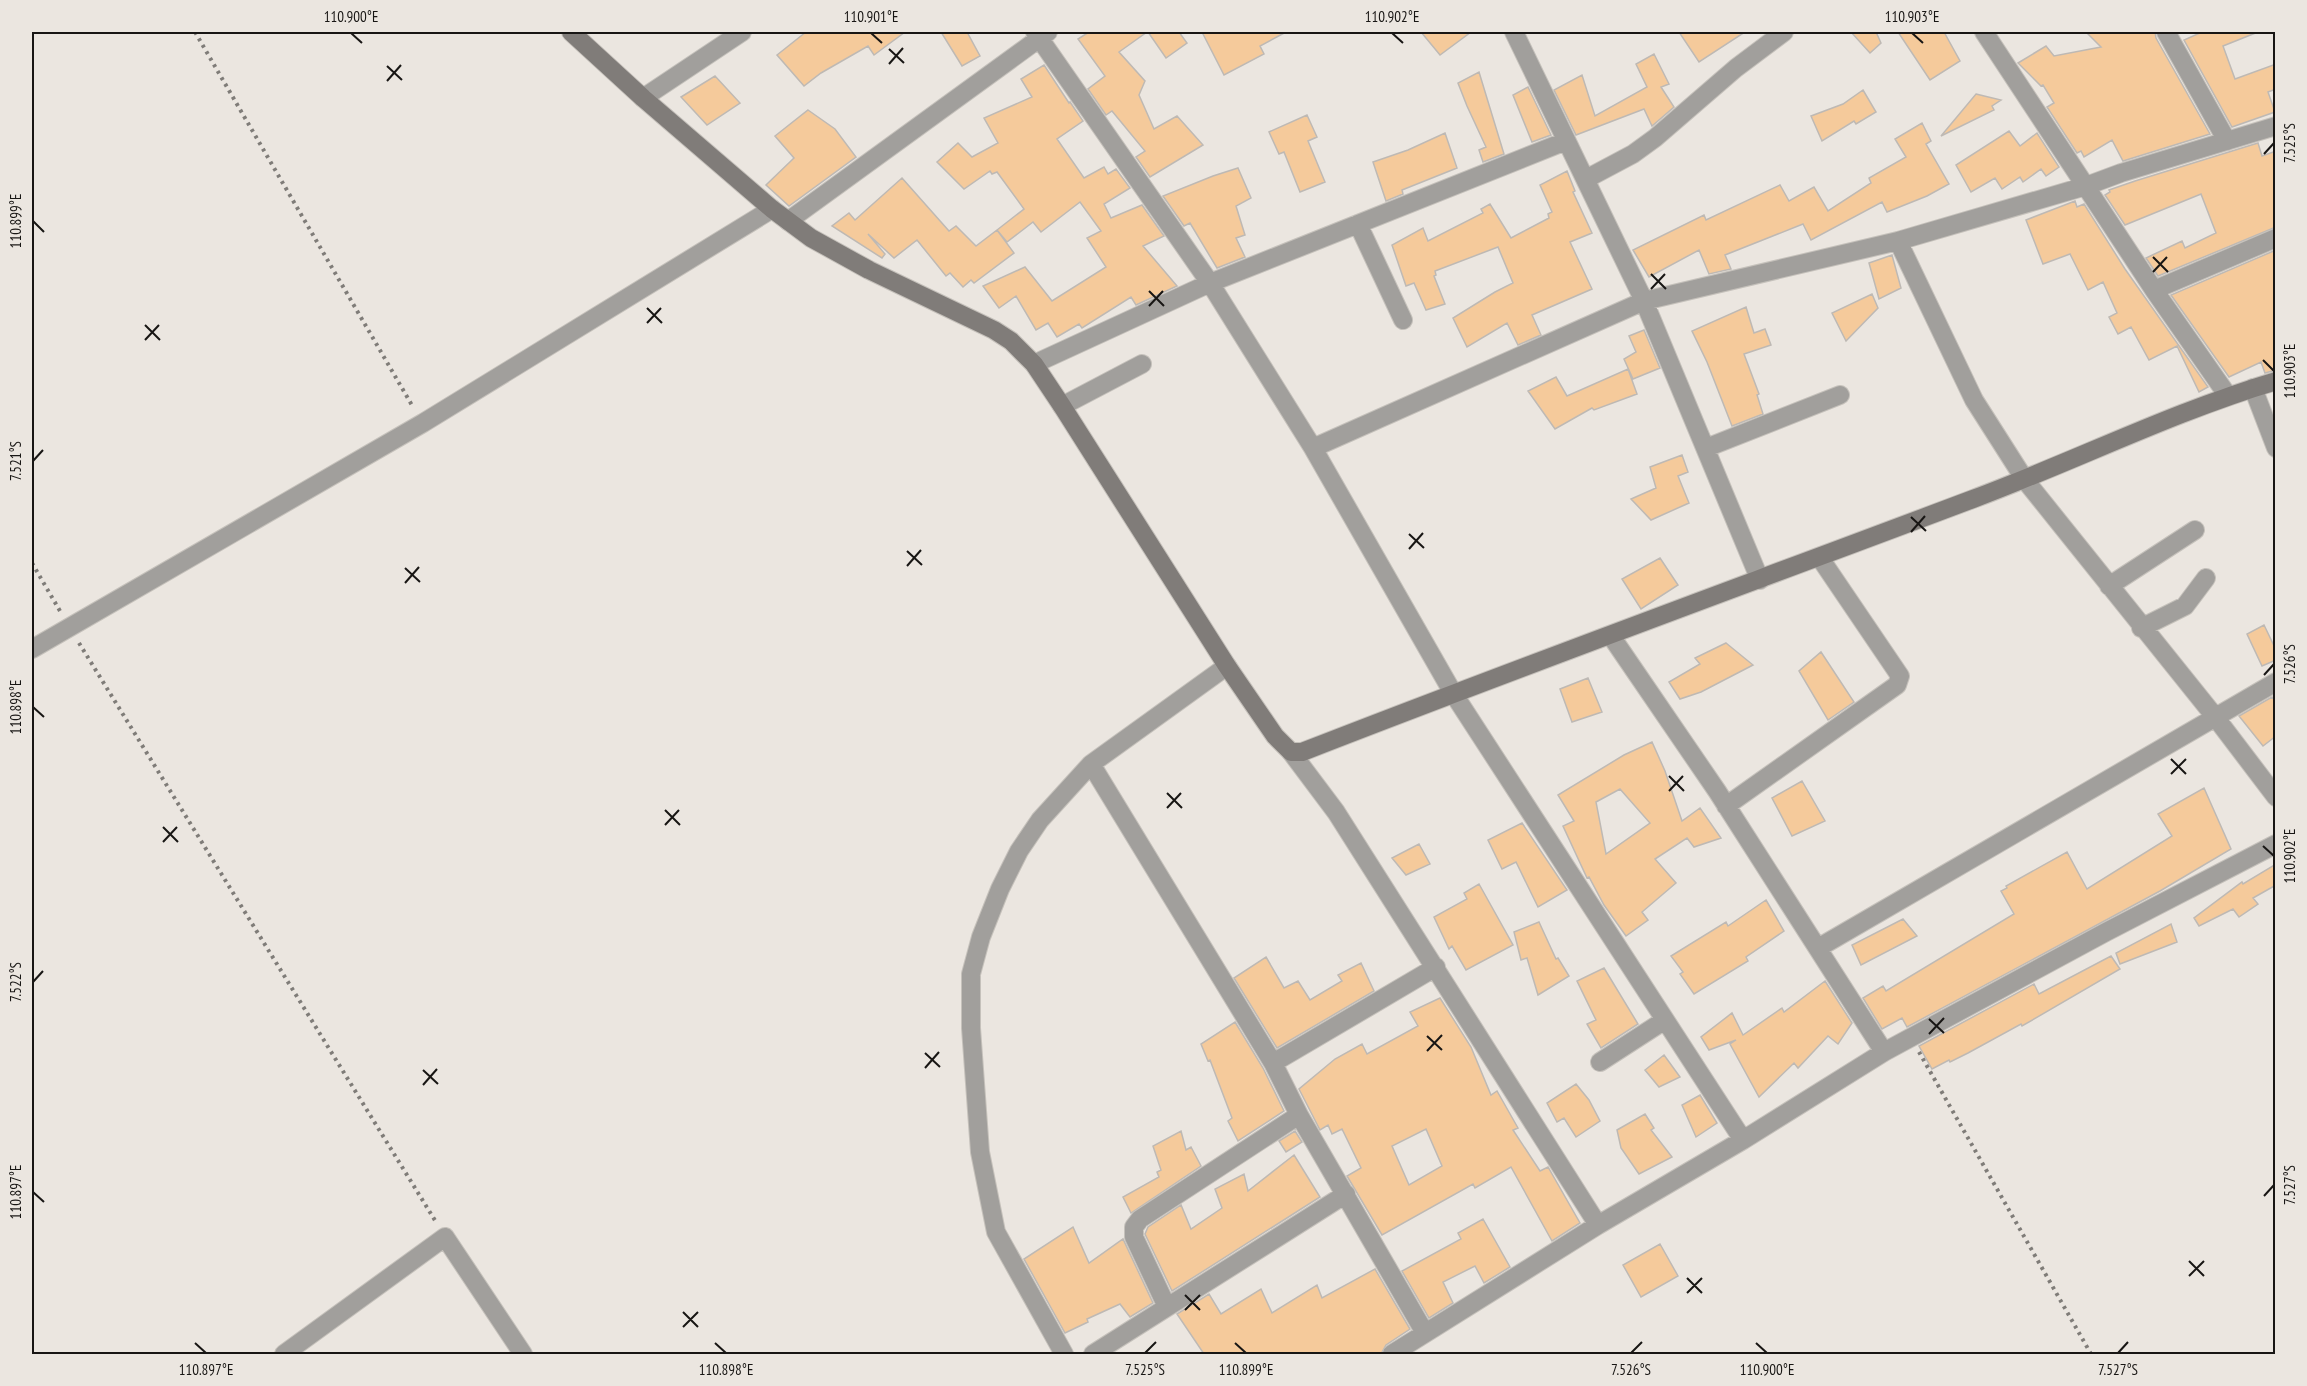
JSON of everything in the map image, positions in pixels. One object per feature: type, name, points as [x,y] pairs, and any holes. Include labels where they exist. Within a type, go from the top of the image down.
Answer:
[{"type":"street","points":[[571,32],[643,98],[772,209],[811,238],[994,330],[1011,341],[1034,364],[1227,666],[1275,736],[1291,752],[1336,812],[1598,1226]]},
{"type":"street","points":[[643,98],[742,32]]},
{"type":"street","points":[[1514,32],[1644,301],[1761,580]]},
{"type":"street","points":[[1586,179],[1655,138],[1736,68],[1784,32]]},
{"type":"street","points":[[1984,32],[2154,290],[2228,396]]},
{"type":"street","points":[[2166,32],[2227,141]]},
{"type":"street","points":[[788,221],[1040,33],[1210,283],[1313,448],[1453,693],[1743,1140]]},
{"type":"street","points":[[1313,448],[1644,301],[1898,241],[2086,186],[2121,173],[2276,126]]},
{"type":"street","points":[[1034,364],[1210,283],[1566,141]]},
{"type":"street","points":[[32,649],[423,423],[772,209]]},
{"type":"street","points":[[1358,224],[1403,320]]},
{"type":"street","points":[[2154,290],[2276,238]]},
{"type":"street","points":[[1898,241],[1974,400],[2025,480],[2141,628],[2216,718],[2276,797]]},
{"type":"street","points":[[1062,406],[1142,364]]},
{"type":"street","points":[[1291,752],[1302,752],[1453,693],[1820,558],[2025,480],[2128,435],[2228,396],[2276,381]]},
{"type":"street","points":[[2253,388],[2276,448]]},
{"type":"street","points":[[1706,448],[1840,395]]},
{"type":"street","points":[[2109,586],[2195,530]]},
{"type":"street","points":[[1726,806],[1897,685],[1900,676],[1820,558]]},
{"type":"street","points":[[2141,628],[2185,606],[2206,578]]},
{"type":"street","points":[[1611,636],[1726,806],[1884,1052]]},
{"type":"street","points":[[1064,1354],[996,1232],[980,1152],[971,1028],[971,974],[981,937],[1019,851],[1040,820],[1091,764],[1227,666]]},
{"type":"street","points":[[1818,948],[2276,682]]},
{"type":"street","points":[[1091,764],[1274,1063],[1299,1115],[1425,1333]]},
{"type":"street","points":[[1392,1354],[1884,1052],[2106,932],[2276,844]]},
{"type":"street","points":[[1274,1063],[1436,967]]},
{"type":"street","points":[[1600,1062],[1665,1020]]},
{"type":"street","points":[[1167,1307],[1134,1237],[1134,1227],[1140,1219],[1299,1115]]},
{"type":"street","points":[[1093,1354],[1346,1194]]},
{"type":"street","points":[[284,1354],[445,1237],[523,1354]]},
{"type":"path","points":[[195,32],[423,423]]},
{"type":"path","points":[[32,563],[69,627],[445,1237]]},
{"type":"path","points":[[1911,1039],[2091,1354]]},
{"type":"building","points":[[806,32],[905,32],[874,55],[868,46],[821,73],[804,86],[777,55]]},
{"type":"building","points":[[941,32],[967,32],[980,56],[962,66]]},
{"type":"building","points":[[1089,32],[1147,32],[1119,52],[1145,81],[1139,95],[1154,129],[1177,116],[1203,145],[1150,177],[1136,157],[1145,151],[1112,111],[1106,115],[1088,89],[1105,76],[1078,39]]},
{"type":"building","points":[[1148,32],[1179,32],[1187,43],[1166,58]]},
{"type":"building","points":[[1202,32],[1286,32],[1260,46],[1264,54],[1224,75]]},
{"type":"building","points":[[1421,32],[1471,32],[1440,55]]},
{"type":"building","points":[[1679,32],[1745,32],[1699,62]]},
{"type":"building","points":[[1851,32],[1876,32],[1881,43],[1870,53]]},
{"type":"building","points":[[1898,32],[1944,32],[1960,61],[1930,80]]},
{"type":"building","points":[[2086,32],[2155,32],[2156,38],[2210,134],[2123,161],[2112,140],[2084,157],[2081,151],[2077,153],[2047,107],[2054,103],[2043,85],[2041,86],[2018,63],[2046,46],[2054,56],[2101,47]]},
{"type":"building","points":[[2202,32],[2258,32],[2223,46],[2235,79],[2276,64],[2276,89],[2268,92],[2275,112],[2232,127],[2184,40]]},
{"type":"building","points":[[1654,54],[1669,84],[1661,87],[1674,107],[1652,126],[1644,109],[1576,135],[1554,90],[1582,75],[1595,116],[1647,87],[1636,64]]},
{"type":"building","points":[[1044,65],[1083,121],[1057,139],[1084,178],[1104,167],[1108,174],[1116,169],[1130,188],[1104,204],[1111,218],[1142,205],[1164,236],[1143,246],[1177,286],[1136,305],[1131,297],[1082,328],[1079,324],[1057,337],[1048,323],[1036,330],[1016,296],[999,308],[983,286],[1025,267],[1052,301],[1106,267],[1087,238],[1101,231],[1080,202],[1041,232],[1033,222],[1007,242],[997,230],[1024,209],[997,172],[992,174],[990,171],[964,189],[937,162],[958,143],[972,157],[998,143],[984,118],[1032,97],[1021,79]]},
{"type":"building","points":[[1479,72],[1504,154],[1483,162],[1479,150],[1486,147],[1458,83]]},
{"type":"building","points":[[715,76],[740,103],[707,125],[681,97]]},
{"type":"building","points":[[1528,87],[1551,135],[1532,142],[1513,95]]},
{"type":"building","points":[[1863,90],[1876,112],[1856,124],[1854,121],[1822,141],[1811,116],[1843,104]]},
{"type":"building","points":[[1976,94],[2001,100],[1992,106],[1994,110],[1941,136]]},
{"type":"building","points":[[808,110],[835,129],[856,157],[789,206],[766,185],[794,158],[775,136]]},
{"type":"building","points":[[1307,115],[1317,137],[1308,141],[1325,182],[1300,192],[1284,152],[1279,154],[1269,132]]},
{"type":"building","points":[[1922,123],[1931,141],[1926,144],[1949,184],[1927,196],[1887,212],[1882,202],[1811,240],[1803,224],[1725,255],[1731,269],[1709,274],[1699,250],[1649,277],[1633,250],[1704,215],[1706,220],[1780,185],[1789,201],[1814,187],[1828,211],[1871,183],[1869,178],[1906,157],[1895,139]]},
{"type":"building","points":[[2009,131],[2020,146],[2037,133],[2059,167],[2046,176],[2041,169],[2023,182],[2020,177],[2002,189],[1995,178],[1971,192],[1956,165]]},
{"type":"building","points":[[1445,133],[1457,168],[1402,190],[1403,194],[1386,201],[1373,162],[1408,150]]},
{"type":"building","points":[[2258,143],[2262,156],[2276,151],[2276,227],[2158,276],[2146,258],[2182,241],[2185,248],[2216,233],[2201,194],[2125,225],[2105,195],[2110,192],[2109,190],[2135,181]]},
{"type":"building","points":[[1238,168],[1251,198],[1236,206],[1245,235],[1236,238],[1245,257],[1217,268],[1190,223],[1184,226],[1163,196]]},
{"type":"building","points":[[1567,171],[1575,191],[1573,192],[1592,233],[1570,242],[1592,289],[1532,315],[1541,335],[1518,345],[1507,323],[1467,347],[1453,318],[1513,283],[1498,247],[1435,271],[1434,276],[1445,304],[1426,310],[1414,283],[1406,286],[1392,245],[1423,228],[1428,241],[1483,213],[1481,209],[1490,204],[1511,238],[1549,218],[1548,214],[1552,212],[1540,185]]},
{"type":"building","points":[[902,178],[949,231],[956,226],[976,246],[997,230],[1014,253],[974,283],[971,280],[963,287],[950,273],[946,276],[917,240],[894,258],[868,234],[885,254],[882,258],[832,226],[849,213],[855,220]]},
{"type":"building","points":[[2075,201],[2077,207],[2084,204],[2125,269],[2208,387],[2199,392],[2177,346],[2149,360],[2131,327],[2118,334],[2109,317],[2117,313],[2103,282],[2088,290],[2070,254],[2043,264],[2026,220]]},
{"type":"building","points":[[2276,250],[2276,370],[2265,373],[2261,362],[2229,377],[2171,295]]},
{"type":"building","points":[[1892,255],[1901,288],[1879,299],[1869,263]]},
{"type":"building","points":[[1872,294],[1878,308],[1846,341],[1832,313]]},
{"type":"building","points":[[1746,307],[1754,333],[1765,329],[1771,345],[1744,354],[1759,394],[1757,395],[1763,414],[1732,426],[1692,331]]},
{"type":"building","points":[[1644,330],[1660,368],[1633,379],[1624,359],[1636,352],[1629,336]]},
{"type":"building","points":[[1628,369],[1637,394],[1594,410],[1592,408],[1555,429],[1528,391],[1556,377],[1567,396]]},
{"type":"building","points":[[1682,455],[1688,472],[1678,476],[1689,503],[1651,520],[1631,499],[1656,488],[1650,467]]},
{"type":"building","points":[[1660,558],[1678,585],[1641,609],[1622,579]]},
{"type":"building","points":[[2264,625],[2276,650],[2276,660],[2262,666],[2247,634]]},
{"type":"building","points":[[1726,643],[1753,665],[1701,692],[1680,699],[1669,682],[1700,664],[1695,658]]},
{"type":"building","points":[[1821,652],[1854,702],[1828,720],[1799,671]]},
{"type":"building","points":[[1588,678],[1602,712],[1572,722],[1560,689]]},
{"type":"building","points":[[2272,697],[2276,702],[2276,736],[2263,746],[2239,716]]},
{"type":"building","points":[[1652,742],[1665,771],[1682,821],[1700,808],[1721,838],[1694,847],[1687,838],[1655,859],[1676,883],[1642,912],[1648,920],[1626,936],[1604,905],[1589,877],[1587,878],[1563,826],[1574,821],[1558,795],[1624,755]],"holes":[[[1620,789],[1650,823],[1606,854],[1596,802]]]},
{"type":"building","points":[[1802,781],[1825,821],[1792,836],[1772,798]]},
{"type":"building","points":[[2204,788],[2231,849],[2160,891],[1907,1027],[1902,1018],[1882,1029],[1863,998],[1883,986],[1886,991],[2014,914],[2001,891],[2007,888],[2006,886],[2067,852],[2087,889],[2172,836],[2158,814]]},
{"type":"building","points":[[1522,823],[1567,890],[1538,907],[1516,862],[1502,869],[1488,840]]},
{"type":"building","points":[[1419,844],[1430,864],[1406,875],[1392,858]]},
{"type":"building","points":[[2276,864],[2276,885],[2253,898],[2258,904],[2239,917],[2233,909],[2199,926],[2194,918],[2242,882],[2243,884]]},
{"type":"building","points":[[1479,884],[1513,945],[1466,970],[1452,946],[1449,949],[1434,917],[1467,899],[1464,893]]},
{"type":"building","points":[[1766,900],[1784,931],[1746,957],[1748,961],[1694,994],[1680,974],[1683,972],[1671,956],[1726,922],[1728,926]]},
{"type":"building","points":[[1903,919],[1917,936],[1861,965],[1852,945]]},
{"type":"building","points":[[1539,922],[1556,959],[1558,958],[1569,976],[1538,995],[1527,958],[1521,960],[1514,932]]},
{"type":"building","points":[[2171,924],[2177,942],[2120,964],[2116,953]]},
{"type":"building","points":[[2111,956],[2120,969],[2022,1026],[2021,1024],[1950,1062],[1949,1060],[1932,1069],[1919,1046],[2034,984],[2039,994]]},
{"type":"building","points":[[1266,957],[1284,988],[1298,981],[1310,1000],[1342,981],[1338,975],[1361,963],[1374,991],[1277,1048],[1234,978]]},
{"type":"building","points":[[1604,968],[1638,1024],[1601,1048],[1587,1024],[1596,1020],[1577,981]]},
{"type":"building","points":[[1825,981],[1852,1023],[1838,1044],[1828,1036],[1798,1068],[1794,1063],[1759,1097],[1730,1044],[1736,1040],[1709,1050],[1701,1037],[1732,1013],[1743,1035],[1782,1008],[1784,1012]]},
{"type":"building","points":[[1440,998],[1471,1047],[1491,1095],[1497,1091],[1518,1128],[1513,1130],[1540,1171],[1548,1167],[1580,1223],[1552,1241],[1511,1167],[1475,1188],[1473,1184],[1382,1235],[1347,1176],[1361,1168],[1342,1129],[1332,1134],[1328,1125],[1320,1130],[1299,1089],[1335,1059],[1362,1044],[1367,1054],[1418,1026],[1410,1012]],"holes":[[[1426,1129],[1442,1166],[1409,1185],[1392,1146]]]},
{"type":"building","points":[[1235,1022],[1263,1068],[1284,1111],[1238,1141],[1228,1121],[1232,1118],[1210,1060],[1208,1061],[1201,1044]]},
{"type":"building","points":[[1664,1055],[1680,1077],[1659,1087],[1645,1070]]},
{"type":"building","points":[[1576,1084],[1589,1100],[1600,1121],[1576,1137],[1564,1118],[1557,1122],[1547,1103]]},
{"type":"building","points":[[1700,1095],[1717,1123],[1696,1137],[1682,1105]]},
{"type":"building","points":[[1645,1114],[1654,1128],[1651,1130],[1672,1157],[1639,1174],[1621,1148],[1617,1130]]},
{"type":"building","points":[[1181,1131],[1186,1150],[1191,1147],[1201,1166],[1131,1213],[1123,1197],[1159,1177],[1157,1172],[1161,1170],[1153,1146]]},
{"type":"building","points":[[1295,1131],[1302,1142],[1286,1152],[1279,1141]]},
{"type":"building","points":[[1294,1155],[1320,1197],[1172,1291],[1145,1234],[1148,1227],[1181,1205],[1191,1229],[1222,1208],[1215,1189],[1244,1174],[1248,1191]]},
{"type":"building","points":[[1483,1219],[1510,1267],[1484,1283],[1475,1266],[1443,1282],[1453,1303],[1429,1318],[1402,1271],[1461,1239],[1458,1233]]},
{"type":"building","points":[[1073,1227],[1089,1263],[1123,1239],[1153,1303],[1130,1317],[1120,1304],[1087,1319],[1088,1322],[1065,1333],[1024,1259]]},
{"type":"building","points":[[1660,1244],[1678,1276],[1641,1297],[1623,1265]]},
{"type":"building","points":[[1375,1269],[1410,1329],[1386,1345],[1381,1354],[1204,1354],[1177,1314],[1209,1294],[1221,1314],[1261,1289],[1272,1313],[1317,1285],[1322,1298]]}]
